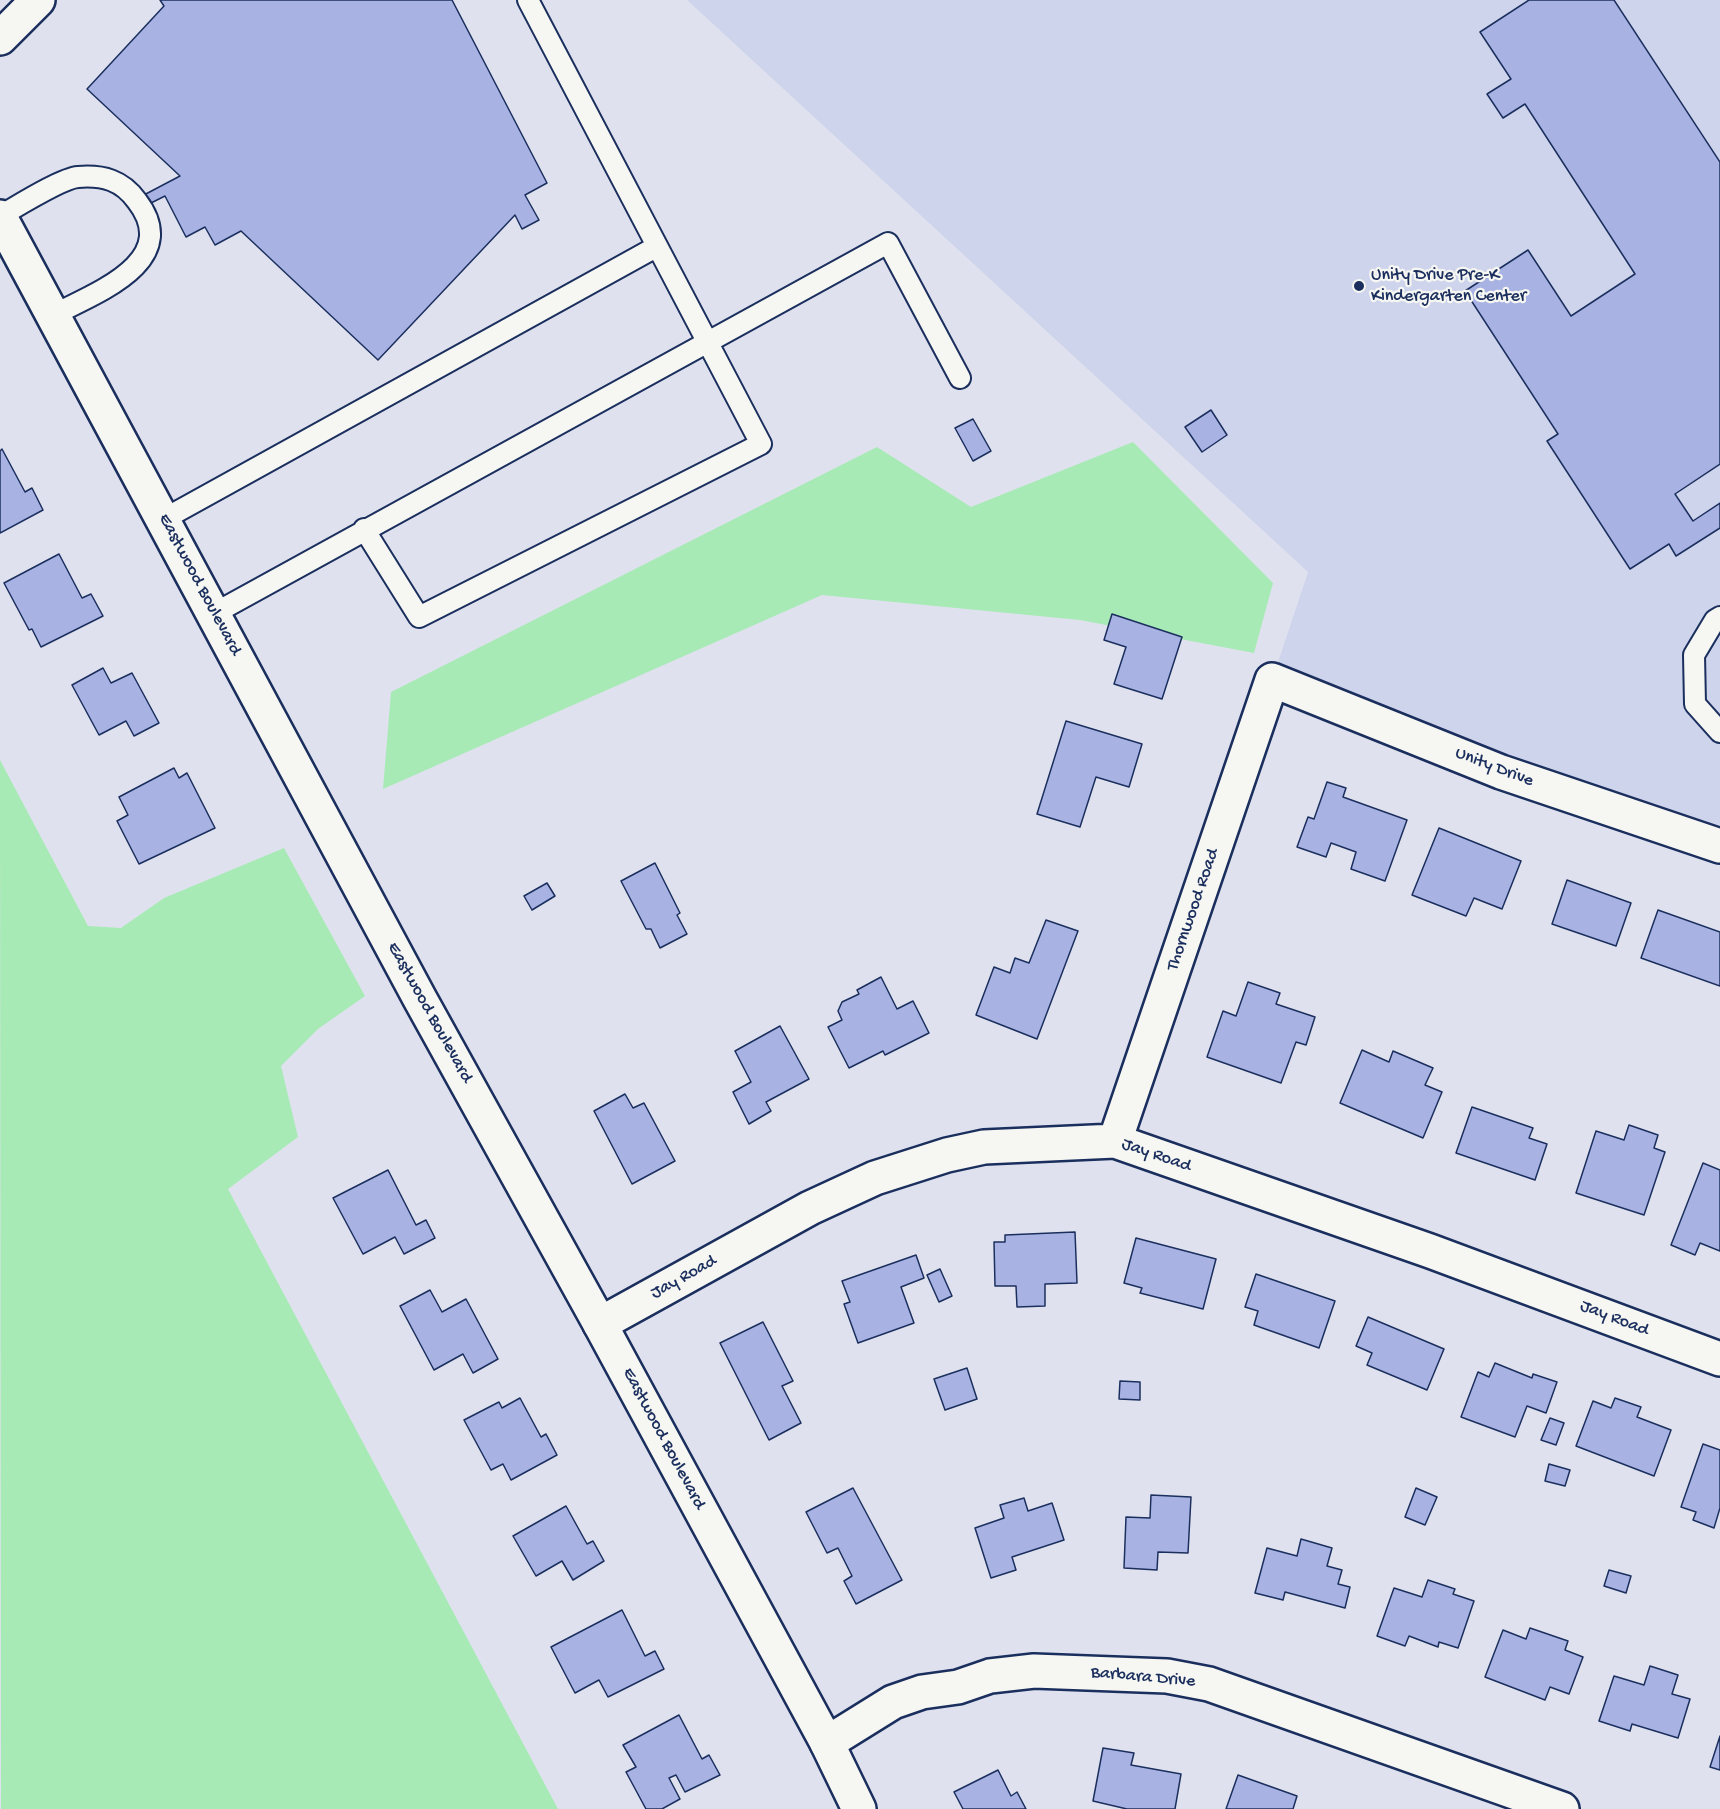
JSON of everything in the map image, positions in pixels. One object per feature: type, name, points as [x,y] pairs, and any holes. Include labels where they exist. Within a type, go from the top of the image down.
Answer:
[{"type":"street","points":[[0,38],[38,0]]},
{"type":"street","name":"Eastwood Boulevard","points":[[0,216],[215,613],[420,999],[600,1324],[827,1743],[859,1809]]},
{"type":"street","name":"Unity Drive","points":[[1272,680],[1501,772],[1720,846]]},
{"type":"street","name":"Thornwood Road","points":[[1115,1141],[1272,680]]},
{"type":"street","name":"Jay Road","points":[[600,1324],[810,1208],[875,1178],[947,1155],[984,1147],[1115,1141],[1430,1251],[1720,1359]]},
{"type":"street","name":"Barbara Drive","points":[[827,1743],[893,1702],[922,1692],[958,1687],[990,1676],[1034,1671],[1167,1676],[1209,1684],[1562,1809]]},
{"type":"lane","points":[[364,529],[419,617],[761,444],[528,0]]},
{"type":"lane","points":[[0,216],[75,177],[109,178],[128,188],[145,211],[152,233],[148,250],[135,266],[116,283],[53,315]]},
{"type":"lane","points":[[215,613],[364,529],[888,243],[960,378]]},
{"type":"lane","points":[[164,519],[656,247]]},
{"type":"lane","points":[[1720,617],[1715,620],[1694,655],[1695,704],[1720,732]]},
{"type":"shaded area","name":"Unity Drive Pre-K Kindergarten Center","points":[[687,0],[1720,0],[1720,846],[1272,680],[1308,572]]},
{"type":"green space","points":[[1133,442],[1273,583],[1254,653],[1080,620],[822,595],[383,789],[391,692],[877,447],[971,507]]},
{"type":"green space","points":[[0,760],[88,926],[121,928],[164,898],[284,848],[365,996],[318,1029],[281,1066],[298,1137],[228,1189],[558,1809],[1,1809]]},
{"type":"building","points":[[160,0],[452,0],[547,183],[525,195],[539,220],[522,229],[515,215],[378,360],[241,231],[215,245],[205,227],[186,237],[165,196],[147,205],[142,196],[180,176],[87,89],[164,6]]},
{"type":"building","points":[[1529,0],[1614,0],[1720,162],[1720,464],[1675,494],[1693,521],[1720,503],[1720,528],[1676,556],[1669,544],[1630,569],[1547,441],[1558,434],[1465,291],[1528,250],[1571,316],[1635,274],[1525,104],[1503,118],[1487,94],[1511,79],[1480,32]]},
{"type":"building","points":[[1211,410],[1227,435],[1202,452],[1185,427]]},
{"type":"building","points":[[973,419],[991,451],[973,461],[955,428]]},
{"type":"building","points":[[2,449],[25,492],[32,488],[43,510],[0,533],[0,451]]},
{"type":"building","points":[[59,554],[82,598],[91,594],[103,616],[41,647],[32,629],[29,630],[4,583]]},
{"type":"building","points":[[1112,614],[1182,637],[1162,699],[1114,684],[1126,647],[1104,640]]},
{"type":"building","points":[[103,668],[111,683],[132,673],[159,723],[134,736],[126,721],[99,735],[72,685]]},
{"type":"building","points":[[1066,721],[1142,744],[1129,787],[1096,777],[1080,827],[1037,814]]},
{"type":"building","points":[[174,768],[179,778],[187,773],[215,828],[139,864],[117,821],[128,815],[119,797]]},
{"type":"building","points":[[1327,782],[1346,788],[1343,797],[1407,820],[1385,881],[1351,869],[1356,852],[1331,843],[1326,857],[1297,847],[1308,817],[1314,819]]},
{"type":"building","points":[[1439,828],[1521,861],[1502,909],[1474,898],[1466,916],[1412,895]]},
{"type":"building","points":[[655,863],[680,913],[677,915],[687,934],[660,948],[651,929],[646,929],[621,881]]},
{"type":"building","points":[[1567,880],[1631,903],[1616,946],[1552,924]]},
{"type":"building","points":[[547,883],[555,896],[532,910],[524,896]]},
{"type":"building","points":[[1658,910],[1720,932],[1720,986],[1641,958]]},
{"type":"building","points":[[1046,920],[1078,931],[1037,1039],[976,1015],[994,967],[1010,973],[1015,958],[1029,963]]},
{"type":"building","points":[[881,977],[897,1009],[913,1001],[929,1033],[885,1055],[883,1051],[849,1068],[828,1027],[842,1020],[838,1011],[842,1002],[859,994],[857,990]]},
{"type":"building","points":[[1248,982],[1280,993],[1276,1004],[1315,1017],[1306,1045],[1296,1042],[1281,1083],[1207,1057],[1223,1011],[1236,1016]]},
{"type":"building","points":[[780,1026],[809,1079],[766,1102],[771,1111],[749,1124],[733,1092],[751,1082],[735,1051]]},
{"type":"building","points":[[1362,1050],[1389,1062],[1393,1051],[1433,1068],[1425,1085],[1442,1092],[1423,1138],[1340,1103]]},
{"type":"building","points":[[625,1094],[633,1108],[644,1103],[675,1161],[632,1184],[594,1111]]},
{"type":"building","points":[[1472,1107],[1533,1128],[1529,1138],[1547,1144],[1535,1180],[1456,1153]]},
{"type":"building","points":[[1629,1125],[1658,1135],[1654,1148],[1665,1152],[1644,1215],[1576,1193],[1596,1131],[1624,1140]]},
{"type":"building","points":[[1703,1163],[1720,1170],[1720,1251],[1700,1243],[1695,1255],[1671,1245]]},
{"type":"building","points":[[388,1170],[416,1225],[426,1220],[435,1238],[404,1254],[395,1237],[363,1254],[333,1198]]},
{"type":"building","points":[[1075,1232],[1077,1283],[1045,1284],[1045,1306],[1017,1307],[1016,1286],[995,1286],[994,1242],[1005,1242],[1005,1235]]},
{"type":"building","points":[[1136,1238],[1216,1259],[1203,1309],[1140,1293],[1142,1288],[1124,1283]]},
{"type":"building","points":[[916,1255],[924,1278],[901,1287],[914,1323],[858,1343],[844,1304],[850,1302],[842,1281]]},
{"type":"building","points":[[940,1269],[952,1296],[939,1302],[927,1275]]},
{"type":"building","points":[[1256,1274],[1335,1301],[1319,1348],[1254,1325],[1258,1311],[1245,1307]]},
{"type":"building","points":[[430,1290],[442,1312],[466,1299],[498,1359],[473,1373],[463,1354],[434,1370],[400,1306]]},
{"type":"building","points":[[1368,1317],[1444,1349],[1427,1390],[1367,1365],[1372,1353],[1356,1346]]},
{"type":"building","points":[[763,1322],[793,1381],[782,1386],[801,1423],[769,1440],[720,1343]]},
{"type":"building","points":[[1495,1363],[1532,1378],[1533,1374],[1557,1382],[1546,1413],[1527,1406],[1515,1437],[1461,1417],[1478,1372],[1489,1377]]},
{"type":"building","points":[[967,1368],[977,1399],[945,1410],[934,1379]]},
{"type":"building","points":[[1120,1381],[1140,1382],[1140,1400],[1119,1399]]},
{"type":"building","points":[[520,1398],[541,1437],[546,1434],[557,1455],[511,1480],[503,1464],[491,1470],[464,1420],[499,1402],[502,1408]]},
{"type":"building","points":[[1615,1398],[1641,1407],[1637,1417],[1671,1430],[1654,1476],[1576,1446],[1593,1401],[1611,1408]]},
{"type":"building","points":[[1550,1418],[1564,1423],[1556,1445],[1541,1440]]},
{"type":"building","points":[[1703,1444],[1720,1450],[1720,1508],[1714,1528],[1693,1520],[1696,1512],[1681,1507]]},
{"type":"building","points":[[1549,1464],[1570,1470],[1565,1486],[1545,1481]]},
{"type":"building","points":[[853,1488],[902,1580],[856,1604],[844,1581],[852,1576],[838,1548],[827,1553],[806,1512]]},
{"type":"building","points":[[1416,1488],[1437,1497],[1425,1525],[1405,1517]]},
{"type":"building","points":[[1151,1495],[1191,1497],[1188,1553],[1158,1552],[1157,1570],[1124,1568],[1126,1517],[1150,1518]]},
{"type":"building","points":[[1024,1498],[1028,1511],[1052,1503],[1064,1540],[1012,1557],[1016,1570],[991,1578],[975,1528],[1004,1518],[1000,1505]]},
{"type":"building","points":[[566,1506],[587,1544],[593,1541],[604,1561],[573,1580],[562,1561],[536,1576],[513,1536]]},
{"type":"building","points":[[1301,1539],[1332,1548],[1327,1566],[1342,1570],[1338,1584],[1350,1587],[1345,1608],[1285,1592],[1283,1600],[1255,1593],[1267,1548],[1297,1556]]},
{"type":"building","points":[[1609,1570],[1631,1576],[1626,1593],[1604,1586]]},
{"type":"building","points":[[1428,1580],[1455,1589],[1453,1594],[1474,1601],[1458,1648],[1439,1642],[1438,1647],[1409,1636],[1405,1646],[1377,1636],[1394,1588],[1422,1597]]},
{"type":"building","points":[[622,1610],[645,1656],[655,1651],[664,1669],[608,1697],[599,1680],[575,1693],[551,1647]]},
{"type":"building","points":[[1530,1628],[1568,1641],[1565,1650],[1583,1657],[1569,1694],[1550,1687],[1545,1700],[1485,1677],[1503,1630],[1526,1639]]},
{"type":"building","points":[[1650,1666],[1678,1675],[1672,1694],[1690,1699],[1678,1738],[1632,1724],[1630,1731],[1599,1721],[1614,1676],[1644,1685]]},
{"type":"building","points":[[679,1715],[702,1759],[709,1755],[720,1775],[685,1792],[676,1775],[669,1778],[680,1799],[662,1809],[646,1809],[626,1772],[636,1767],[623,1745]]},
{"type":"building","points":[[1720,1736],[1720,1770],[1710,1767]]},
{"type":"building","points":[[1103,1748],[1134,1753],[1131,1765],[1181,1774],[1175,1809],[1127,1809],[1093,1801]]},
{"type":"building","points":[[998,1770],[1011,1796],[1017,1792],[1026,1809],[963,1809],[954,1792]]},
{"type":"building","points":[[1238,1775],[1297,1796],[1293,1809],[1226,1809]]},
{"type":"place","name":"Unity Drive Pre-K Kindergarten Center","points":[[1359,286]]}]
